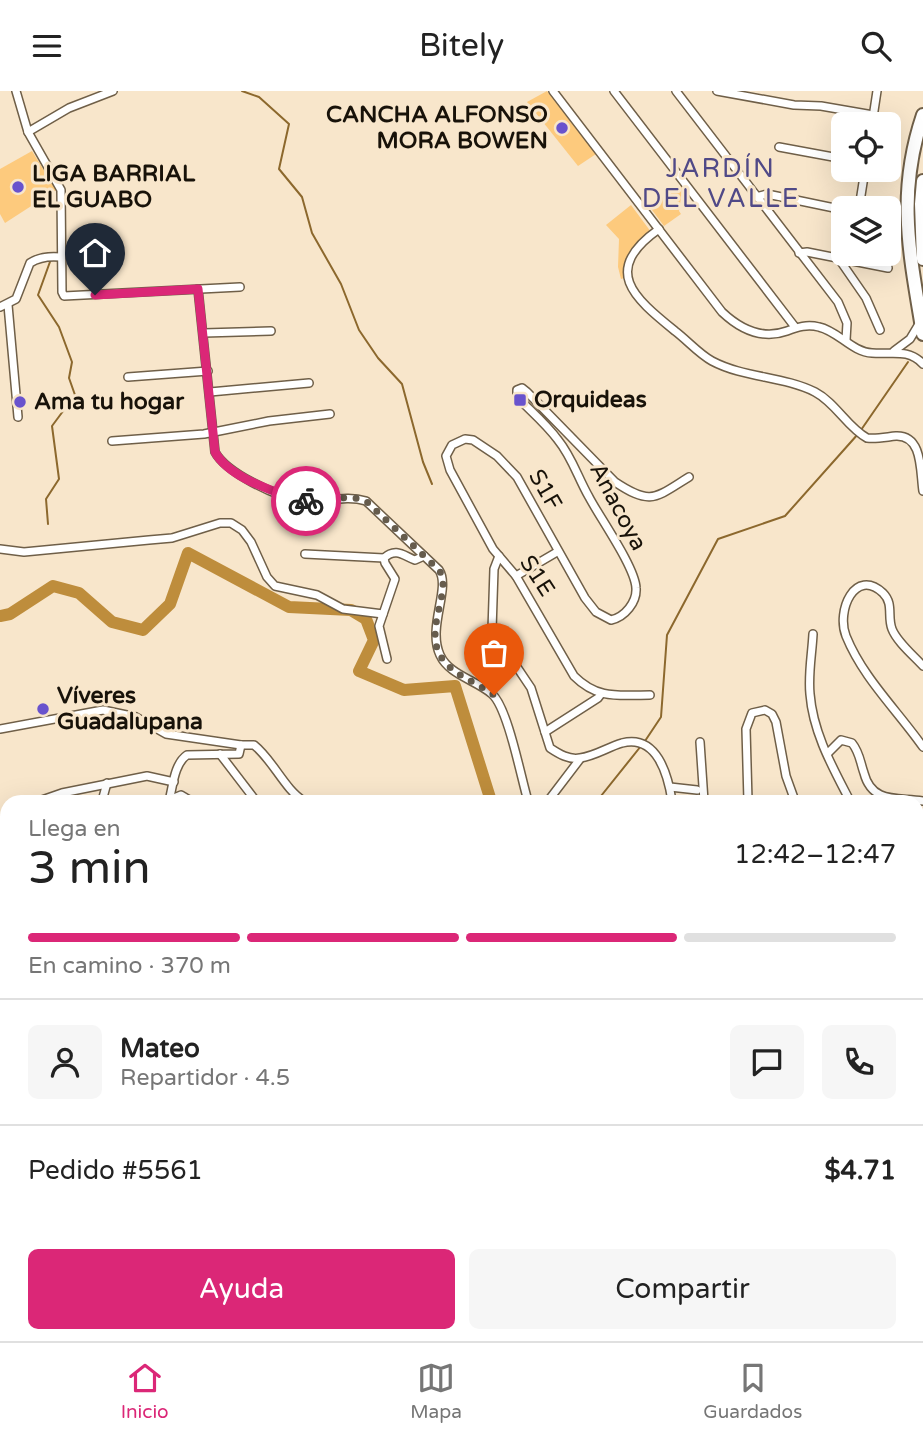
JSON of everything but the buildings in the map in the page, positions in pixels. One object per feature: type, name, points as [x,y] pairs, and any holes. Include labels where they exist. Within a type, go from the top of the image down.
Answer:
[{"type":"highway","points":[[923,115],[909,172],[907,203],[910,260],[923,334]]},
{"type":"highway","points":[[923,181],[923,259]]},
{"type":"street","points":[[16,91],[28,132],[61,190],[64,296],[240,287]]},
{"type":"street","points":[[28,132],[69,108],[113,91]]},
{"type":"street","points":[[614,91],[795,327]]},
{"type":"street","points":[[676,91],[841,308],[849,330],[846,340]]},
{"type":"street","points":[[717,91],[856,112]]},
{"type":"street","points":[[874,112],[877,91]]},
{"type":"street","points":[[557,93],[722,313],[732,321],[750,331],[768,334],[785,332],[795,327],[823,328],[870,353],[893,352],[909,355],[923,364]]},
{"type":"street","points":[[779,147],[831,157]]},
{"type":"street","points":[[756,197],[766,194],[831,207]]},
{"type":"street","points":[[659,229],[635,249],[627,269],[632,289],[650,310],[712,361],[817,393],[867,437],[909,438],[914,442],[920,458],[923,491]]},
{"type":"street","points":[[799,253],[831,257]]},
{"type":"street","points":[[18,417],[4,306],[20,293],[30,263],[51,256],[61,257]]},
{"type":"street","points":[[844,266],[866,299],[880,330]]},
{"type":"street","points":[[877,266],[888,268]]},
{"type":"street","points":[[198,289],[215,452],[220,461],[261,487],[300,501],[352,497],[366,501],[439,570],[443,580],[434,632],[441,657],[449,667],[494,695],[506,721],[526,795]]},
{"type":"street","points":[[893,352],[910,339],[921,320]]},
{"type":"street","points":[[204,333],[271,331]]},
{"type":"street","points":[[128,377],[208,371]]},
{"type":"street","points":[[210,392],[309,383]]},
{"type":"street","name":"Anacoya","points":[[596,612],[611,620],[624,614],[633,603],[637,590],[633,575],[558,440],[520,400],[517,390],[522,388],[615,482],[628,491],[646,499],[662,494],[689,477]]},
{"type":"street","points":[[112,441],[213,432],[269,421],[330,415]]},
{"type":"street","name":"S1F","points":[[450,470],[446,456],[448,450],[465,439],[473,440],[497,456],[517,477],[557,552],[596,612]]},
{"type":"street","name":"S1E","points":[[450,470],[493,549],[516,576],[574,676],[586,687],[601,694]]},
{"type":"street","points":[[0,549],[24,552],[161,539],[220,523],[231,523],[242,530],[251,542],[267,576],[275,586],[317,595],[343,609],[383,614]]},
{"type":"street","points":[[305,554],[384,558],[393,552],[406,554],[415,560],[424,556]]},
{"type":"street","points":[[516,576],[557,552]]},
{"type":"street","points":[[499,556],[494,569],[492,630],[531,688],[550,748],[568,758],[580,759],[624,743],[638,742],[646,746],[661,763],[671,795]]},
{"type":"street","points":[[384,558],[384,563],[395,579],[379,632],[387,659]]},
{"type":"street","points":[[923,666],[892,629],[888,600],[876,588],[862,586],[854,590],[844,604],[841,617],[844,632],[884,699],[923,747]]},
{"type":"street","points":[[813,634],[810,697],[813,715],[829,761],[847,795]]},
{"type":"street","points":[[545,732],[601,694],[650,695]]},
{"type":"street","points":[[0,729],[103,710],[136,717],[166,734],[257,747],[296,795]]},
{"type":"street","points":[[748,795],[746,729],[752,713],[757,710],[772,714],[776,722],[786,776],[793,795]]},
{"type":"street","points":[[828,753],[841,740],[852,743],[861,757],[863,773],[873,791],[880,795]]},
{"type":"street","points":[[700,742],[704,795]]},
{"type":"street","points":[[171,795],[178,764],[187,755],[239,754],[241,745]]},
{"type":"street","points":[[220,754],[251,795]]},
{"type":"street","points":[[553,795],[580,759]]},
{"type":"street","points":[[56,795],[147,776],[174,782]]},
{"type":"street","points":[[104,795],[107,783]]},
{"type":"street","points":[[670,787],[697,790]]},
{"type":"shaded area","name":"CANCHA ALFONSO MORA BOWEN","points":[[547,91],[596,154],[578,166],[527,102]]},
{"type":"shaded area","points":[[32,151],[56,190],[5,223],[0,214],[0,169]]},
{"type":"shaded area","points":[[683,184],[679,211],[681,214],[664,226],[649,206]]},
{"type":"shaded area","points":[[631,205],[651,232],[630,252],[625,263],[624,278],[621,279],[618,267],[619,239],[606,225]]},
{"type":"waterway","points":[[242,91],[259,97],[289,124],[279,169],[302,197],[312,233],[341,284],[359,330],[378,358],[402,384],[423,462],[432,484]]},
{"type":"waterway","points":[[48,524],[46,499],[59,479],[52,426],[75,395],[69,378],[72,362],[59,327],[38,295],[51,259]]},
{"type":"waterway","points":[[861,430],[908,362]]},
{"type":"waterway","points":[[645,741],[661,717],[667,635],[718,539],[785,516],[858,434]]},
{"type":"waterway","points":[[0,616],[10,614],[53,586],[79,593],[112,622],[143,630],[170,604],[188,553],[289,607],[351,610],[366,619],[374,640],[359,671],[404,690],[455,686],[489,795]]},
{"type":"waterway","points":[[602,795],[641,746]]},
{"type":"way so far","points":[[306,501],[352,497],[366,501],[439,570],[443,580],[434,632],[441,657],[449,667],[494,695]]},
{"type":"place","name":"CANCHA ALFONSO MORA BOWEN","points":[[562,128]]},
{"type":"place","name":"LIGA BARRIAL EL GUABO","points":[[18,187]]},
{"type":"place","name":"Orquideas","points":[[520,400]]},
{"type":"place","name":"Ama tu hogar","points":[[20,402]]},
{"type":"place","name":"Víveres Guadalupana","points":[[43,709]]},
{"type":"district","name":"JARDÍN DEL VALLE","points":[[721,182]]},
{"type":"route","points":[[95,295],[198,289],[215,452],[220,461],[261,487],[306,501]]}]
